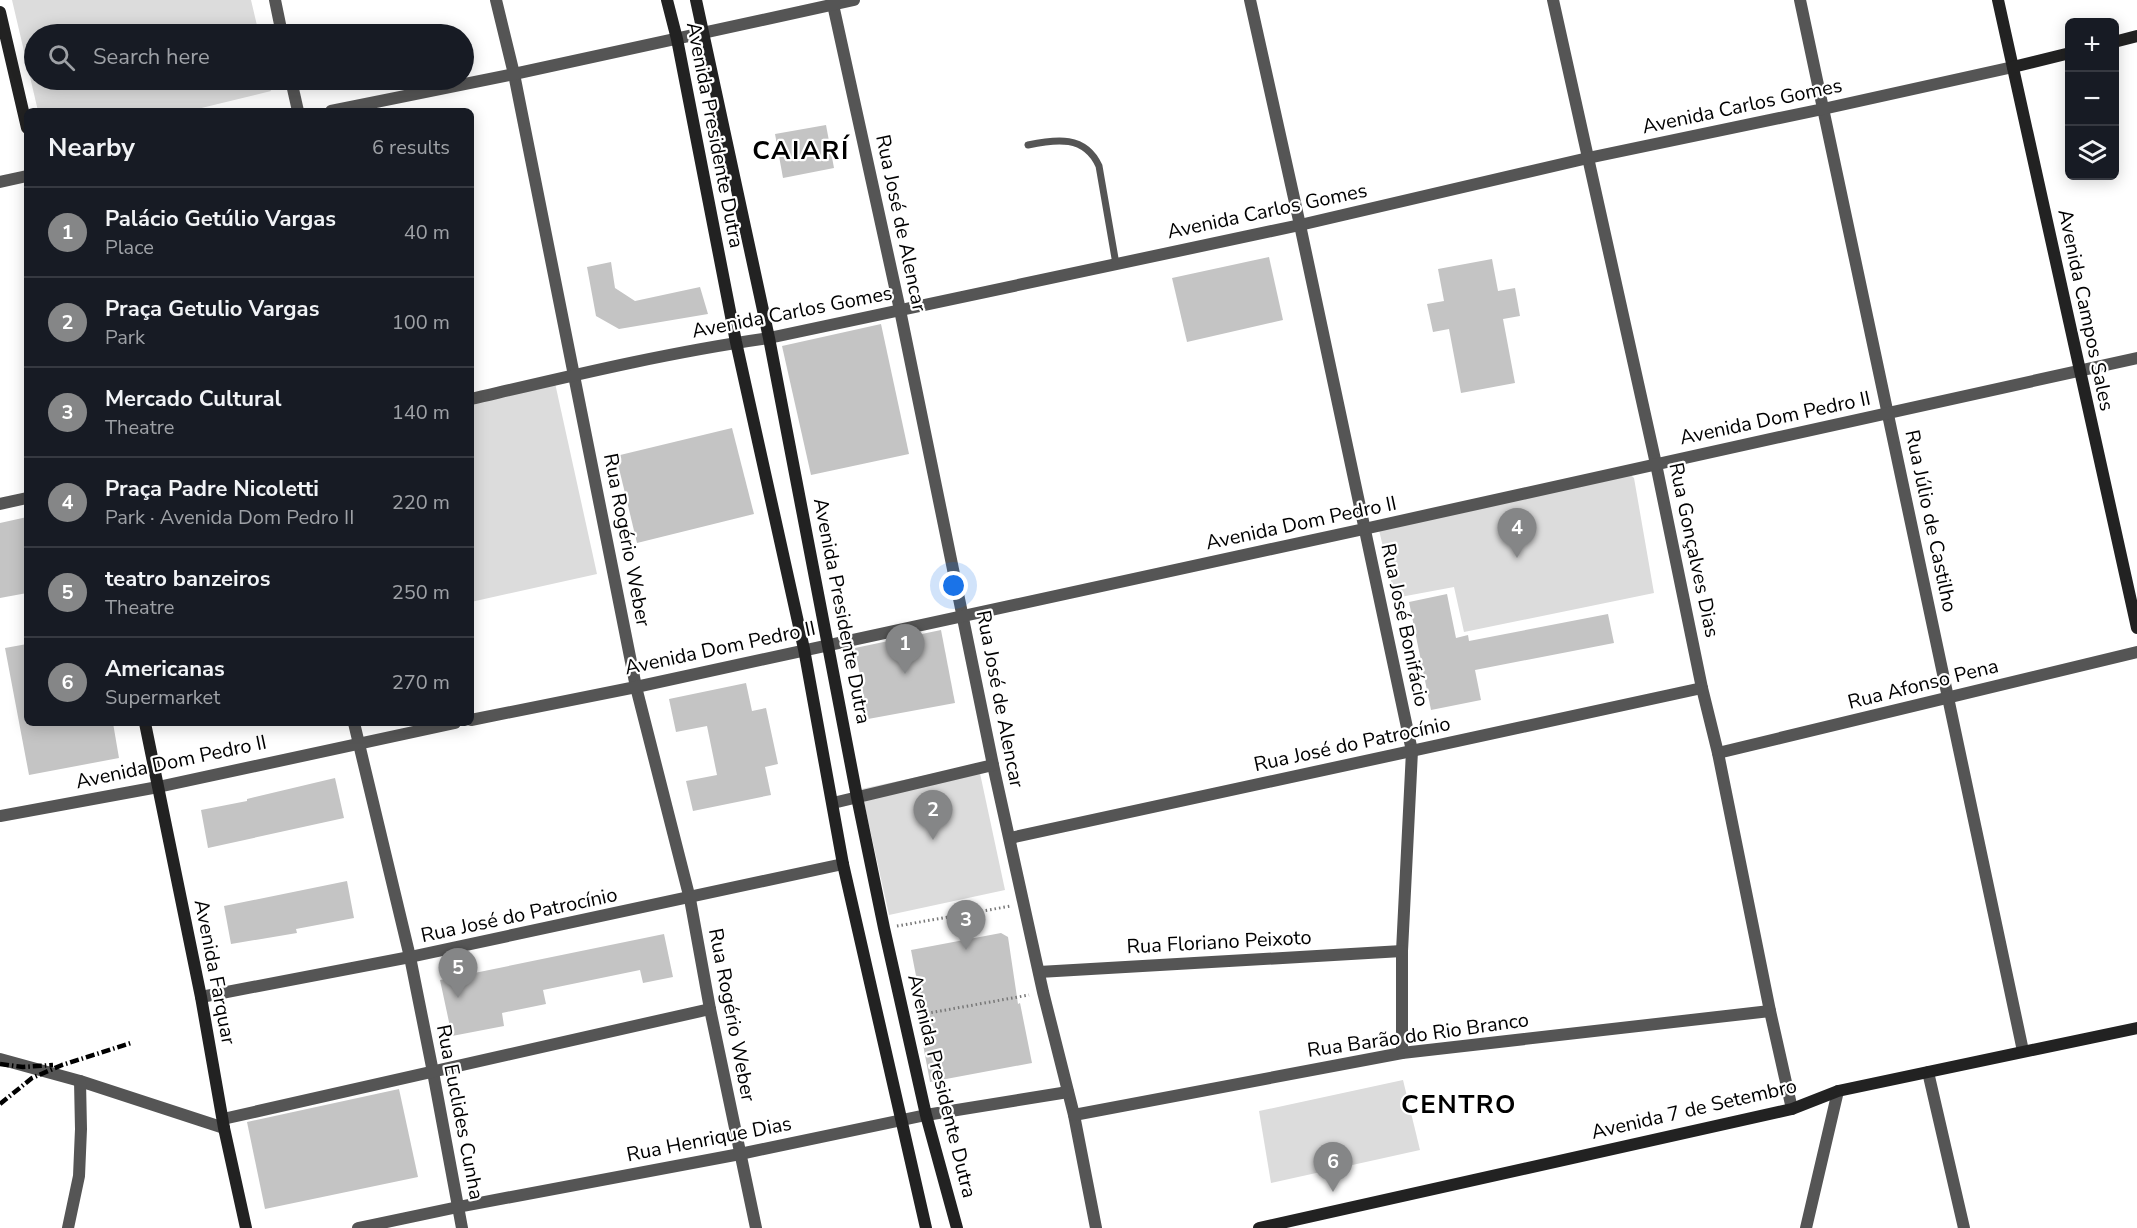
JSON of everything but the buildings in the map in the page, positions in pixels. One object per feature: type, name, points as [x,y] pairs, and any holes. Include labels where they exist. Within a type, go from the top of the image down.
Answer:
[{"type":"street","points":[[275,0],[280,24]]},
{"type":"street","name":"Rua Rogério Weber","points":[[496,0],[514,74],[636,687],[690,898],[710,1010],[756,1228]]},
{"type":"street","name":"Avenida Presidente Dutra","points":[[667,0],[677,39],[736,342],[804,649],[843,864],[926,1228]]},
{"type":"street","name":"Avenida Presidente Dutra","points":[[696,0],[769,338],[857,796],[904,1018],[926,1115],[957,1228]]},
{"type":"street","points":[[474,82],[677,39],[833,2],[854,0]]},
{"type":"street","name":"Rua José Bonifácio","points":[[1250,0],[1412,752],[1402,951],[1402,1053]]},
{"type":"street","name":"Rua Gonçalves Dias","points":[[1553,0],[1656,464],[1792,1109]]},
{"type":"street","name":"Rua Júlio de Castilho","points":[[1800,0],[2023,1051]]},
{"type":"street","name":"Avenida Campos Sales","points":[[1998,0],[2137,628]]},
{"type":"street","name":"Rua José de Alencar","points":[[833,2],[964,615],[993,765],[1043,992],[1074,1115],[1096,1228]]},
{"type":"street","points":[[0,12],[24,115]]},
{"type":"street","points":[[2119,41],[2137,36]]},
{"type":"street","name":"Avenida Carlos Gomes","points":[[474,398],[574,375],[736,342],[769,338],[1300,225],[1588,158],[1823,109],[2065,54]]},
{"type":"street","points":[[293,90],[297,108]]},
{"type":"street","points":[[346,108],[435,90]]},
{"type":"street","points":[[0,182],[24,177]]},
{"type":"street","name":"Avenida Dom Pedro II","points":[[474,719],[636,687],[1364,529],[2137,358]]},
{"type":"street","points":[[0,504],[24,499]]},
{"type":"street","name":"Rua Afonso Pena","points":[[1718,753],[2137,652]]},
{"type":"street","name":"Rua José do Patrocínio","points":[[1010,838],[1702,688]]},
{"type":"street","name":"Avenida Farquar","points":[[146,726],[246,1228]]},
{"type":"street","name":"Rua Euclides Cunha","points":[[355,726],[410,957],[462,1228]]},
{"type":"street","name":"Avenida Dom Pedro II","points":[[0,816],[158,787],[439,726]]},
{"type":"street","points":[[833,803],[993,765]]},
{"type":"street","name":"Rua José do Patrocínio","points":[[201,997],[410,957],[843,864]]},
{"type":"street","name":"Rua Floriano Peixoto","points":[[1039,972],[1402,951]]},
{"type":"street","points":[[0,1059],[224,1124],[433,1072],[710,1010]]},
{"type":"street","name":"Rua Barão do Rio Branco","points":[[1074,1115],[1402,1053],[1770,1011]]},
{"type":"street","name":"Avenida 7 de Setembro","points":[[1259,1228],[1298,1224],[1792,1109],[1838,1091],[2137,1028]]},
{"type":"street","points":[[1928,1072],[1964,1228]]},
{"type":"street","points":[[68,1228],[79,1176],[80,1081]]},
{"type":"street","points":[[1806,1228],[1838,1091]]},
{"type":"street","name":"Rua Henrique Dias","points":[[358,1228],[741,1154],[926,1115],[1068,1092]]},
{"type":"lane","points":[[1029,145],[1050,140],[1066,140],[1089,151],[1094,156],[1099,166],[1116,264]]},
{"type":"path","points":[[885,928],[1024,904]]},
{"type":"path","points":[[904,1018],[1043,992]]},
{"type":"shaded area","points":[[12,0],[251,0],[257,24],[24,24],[24,51]]},
{"type":"shaded area","points":[[33,90],[271,91],[201,108],[37,108]]},
{"type":"shaded area","points":[[555,383],[597,574],[474,601],[474,401]]},
{"type":"shaded area","points":[[1624,469],[1634,478],[1654,593],[1464,632],[1454,587],[1395,598],[1379,530]]},
{"type":"shaded area","points":[[978,764],[1005,890],[889,915],[861,789]]},
{"type":"shaded area","points":[[1403,1080],[1420,1150],[1271,1183],[1259,1111]]},
{"type":"railway","points":[[0,1104],[32,1078],[62,1065],[131,1043]]},
{"type":"railway","points":[[0,1064],[23,1067],[53,1065]]},
{"type":"place","name":"Praça Padre Nicoletti","points":[[1517,558]]},
{"type":"place","name":"Palácio Getúlio Vargas","points":[[905,674]]},
{"type":"place","name":"Praça Getulio Vargas","points":[[933,840]]},
{"type":"place","name":"Mercado Cultural","points":[[966,950]]},
{"type":"place","name":"teatro banzeiros","points":[[458,998]]},
{"type":"place","name":"Americanas","points":[[1333,1192]]},
{"type":"district","name":"CAIARÍ","points":[[801,150]]},
{"type":"district","name":"CENTRO","points":[[1459,1104]]}]
